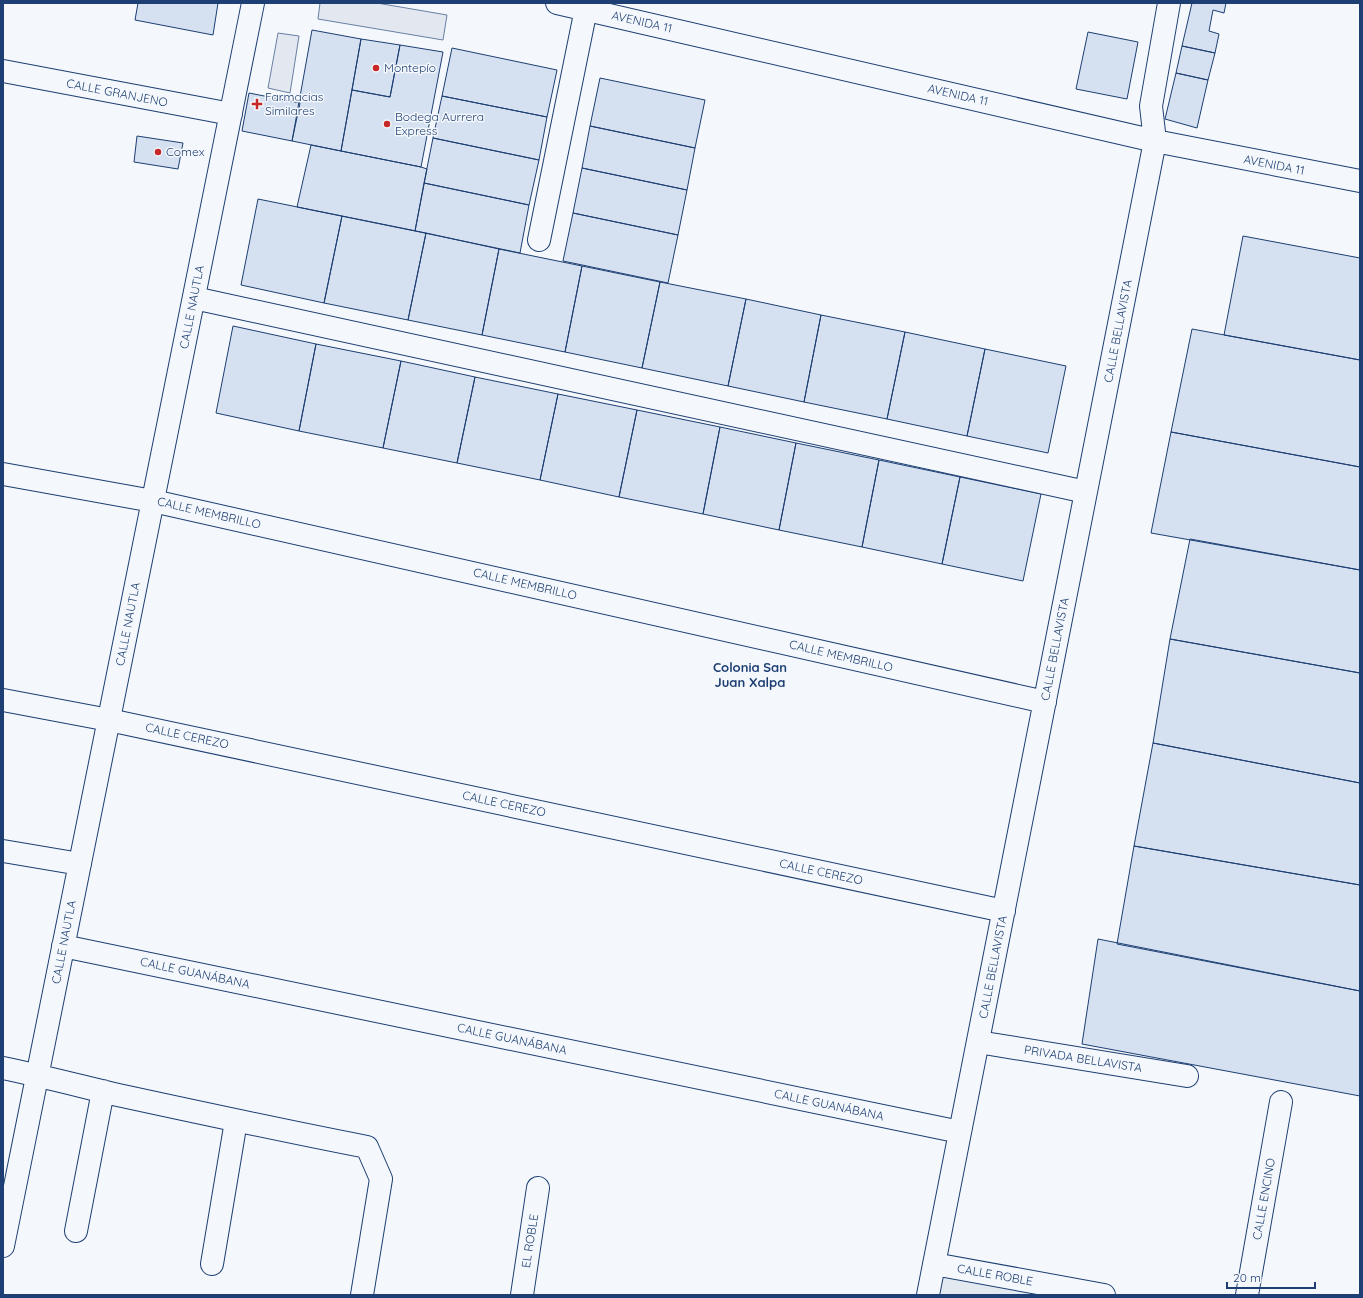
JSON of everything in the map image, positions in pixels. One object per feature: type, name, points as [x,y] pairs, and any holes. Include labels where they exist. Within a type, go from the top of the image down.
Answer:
[{"type":"street","name":"CALLE NAUTLA","points":[[3,1246],[253,3]]},
{"type":"street","name":"AVENIDA 11","points":[[557,3],[1155,141],[1360,181]]},
{"type":"street","name":"CALLE BELLAVISTA","points":[[928,1295],[1155,141],[1151,106],[1169,3]]},
{"type":"street","points":[[540,240],[586,9]]},
{"type":"street","name":"CALLE GRANJENO","points":[[3,71],[231,114]]},
{"type":"street","points":[[194,298],[1086,492]]},
{"type":"street","name":"CALLE MEMBRILLO","points":[[3,474],[153,501],[1045,702]]},
{"type":"street","name":"CALLE CEREZO","points":[[3,700],[109,720],[1004,911]]},
{"type":"street","points":[[3,851],[80,864]]},
{"type":"street","name":"CALLE GUANÁBANA","points":[[63,946],[960,1132]]},
{"type":"street","name":"PRIVADA BELLAVISTA","points":[[978,1042],[1187,1076]]},
{"type":"street","points":[[3,1068],[236,1121],[367,1147],[381,1179],[362,1295]]},
{"type":"street","points":[[76,1231],[103,1091]]},
{"type":"street","name":"CALLE ENCINO","points":[[1247,1295],[1281,1102]]},
{"type":"street","points":[[212,1264],[236,1121]]},
{"type":"street","name":"EL ROBLE","points":[[522,1295],[538,1188]]},
{"type":"street","name":"CALLE ROBLE","points":[[934,1264],[1104,1295]]},
{"type":"shaded area","points":[[320,3],[377,3],[447,15],[443,40],[318,19]]},
{"type":"shaded area","points":[[278,33],[299,36],[290,93],[268,88]]},
{"type":"shaded area","points":[[934,1264],[1104,1295],[928,1295]]},
{"type":"building","points":[[138,3],[218,3],[213,35],[135,20]]},
{"type":"building","points":[[1192,3],[1226,3],[1224,13],[1213,10],[1209,31],[1219,34],[1215,53],[1182,46]]},
{"type":"building","points":[[312,30],[361,39],[341,151],[292,141]]},
{"type":"building","points":[[1088,32],[1138,42],[1127,99],[1076,89]]},
{"type":"building","name":"Montepío","points":[[361,39],[400,45],[390,97],[352,90]]},
{"type":"building","name":"Bodega Aurrera Express","points":[[400,45],[443,52],[421,167],[341,151],[352,90],[390,97]]},
{"type":"building","points":[[1182,46],[1215,53],[1208,80],[1176,73]]},
{"type":"building","points":[[452,48],[557,70],[547,117],[442,96]]},
{"type":"building","points":[[1176,73],[1208,80],[1197,128],[1165,119]]},
{"type":"building","points":[[600,78],[705,100],[695,148],[590,126]]},
{"type":"building","points":[[249,93],[300,103],[292,141],[242,131]]},
{"type":"building","points":[[442,96],[547,117],[539,160],[433,138]]},
{"type":"building","points":[[590,126],[695,148],[687,190],[582,168]]},
{"type":"building","name":"Comex","points":[[137,136],[183,143],[178,169],[134,162]]},
{"type":"building","points":[[433,138],[539,160],[529,205],[424,183]]},
{"type":"building","points":[[311,145],[427,169],[415,231],[297,207]]},
{"type":"building","points":[[582,168],[687,190],[678,235],[573,213]]},
{"type":"building","points":[[424,183],[529,205],[520,253],[415,231]]},
{"type":"building","points":[[258,199],[342,216],[324,303],[241,285]]},
{"type":"building","points":[[573,213],[678,235],[668,283],[563,261]]},
{"type":"building","points":[[342,216],[426,233],[408,320],[324,303]]},
{"type":"building","points":[[426,233],[499,249],[482,335],[408,320]]},
{"type":"building","points":[[1243,236],[1360,258],[1360,360],[1224,335]]},
{"type":"building","points":[[499,249],[582,266],[565,352],[482,335]]},
{"type":"building","points":[[582,266],[660,282],[642,368],[565,352]]},
{"type":"building","points":[[660,282],[746,299],[728,386],[642,368]]},
{"type":"building","points":[[746,299],[821,315],[804,402],[728,386]]},
{"type":"building","points":[[821,315],[905,332],[887,419],[804,402]]},
{"type":"building","points":[[233,326],[316,344],[299,431],[216,413]]},
{"type":"building","points":[[1192,329],[1360,360],[1360,467],[1171,432]]},
{"type":"building","points":[[905,332],[985,349],[967,436],[887,419]]},
{"type":"building","points":[[316,344],[401,361],[383,448],[299,431]]},
{"type":"building","points":[[985,349],[1066,366],[1048,453],[967,436]]},
{"type":"building","points":[[401,361],[475,377],[457,463],[383,448]]},
{"type":"building","points":[[475,377],[558,394],[540,480],[457,463]]},
{"type":"building","points":[[558,394],[637,410],[619,497],[540,480]]},
{"type":"building","points":[[637,410],[720,427],[703,514],[619,497]]},
{"type":"building","points":[[720,427],[796,443],[779,530],[703,514]]},
{"type":"building","points":[[1171,432],[1360,467],[1360,570],[1151,533]]},
{"type":"building","points":[[796,443],[879,460],[862,547],[779,530]]},
{"type":"building","points":[[879,460],[960,477],[942,564],[862,547]]},
{"type":"building","points":[[960,477],[1041,494],[1023,581],[942,564]]},
{"type":"building","points":[[1190,539],[1360,570],[1360,673],[1170,639]]},
{"type":"building","points":[[1170,639],[1360,673],[1360,783],[1153,743]]},
{"type":"building","points":[[1153,743],[1360,783],[1360,885],[1134,846]]},
{"type":"building","points":[[1134,846],[1360,885],[1360,991],[1117,944]]},
{"type":"building","points":[[1098,939],[1360,991],[1360,1096],[1082,1044]]},
{"type":"place","name":"Montepío","points":[[376,68]]},
{"type":"place","name":"Farmacias Similares","points":[[257,104]]},
{"type":"place","name":"Bodega Aurrera Express","points":[[387,124]]},
{"type":"place","name":"Comex","points":[[158,152]]},
{"type":"district","name":"Colonia San Juan Xalpa","points":[[750,674]]}]
